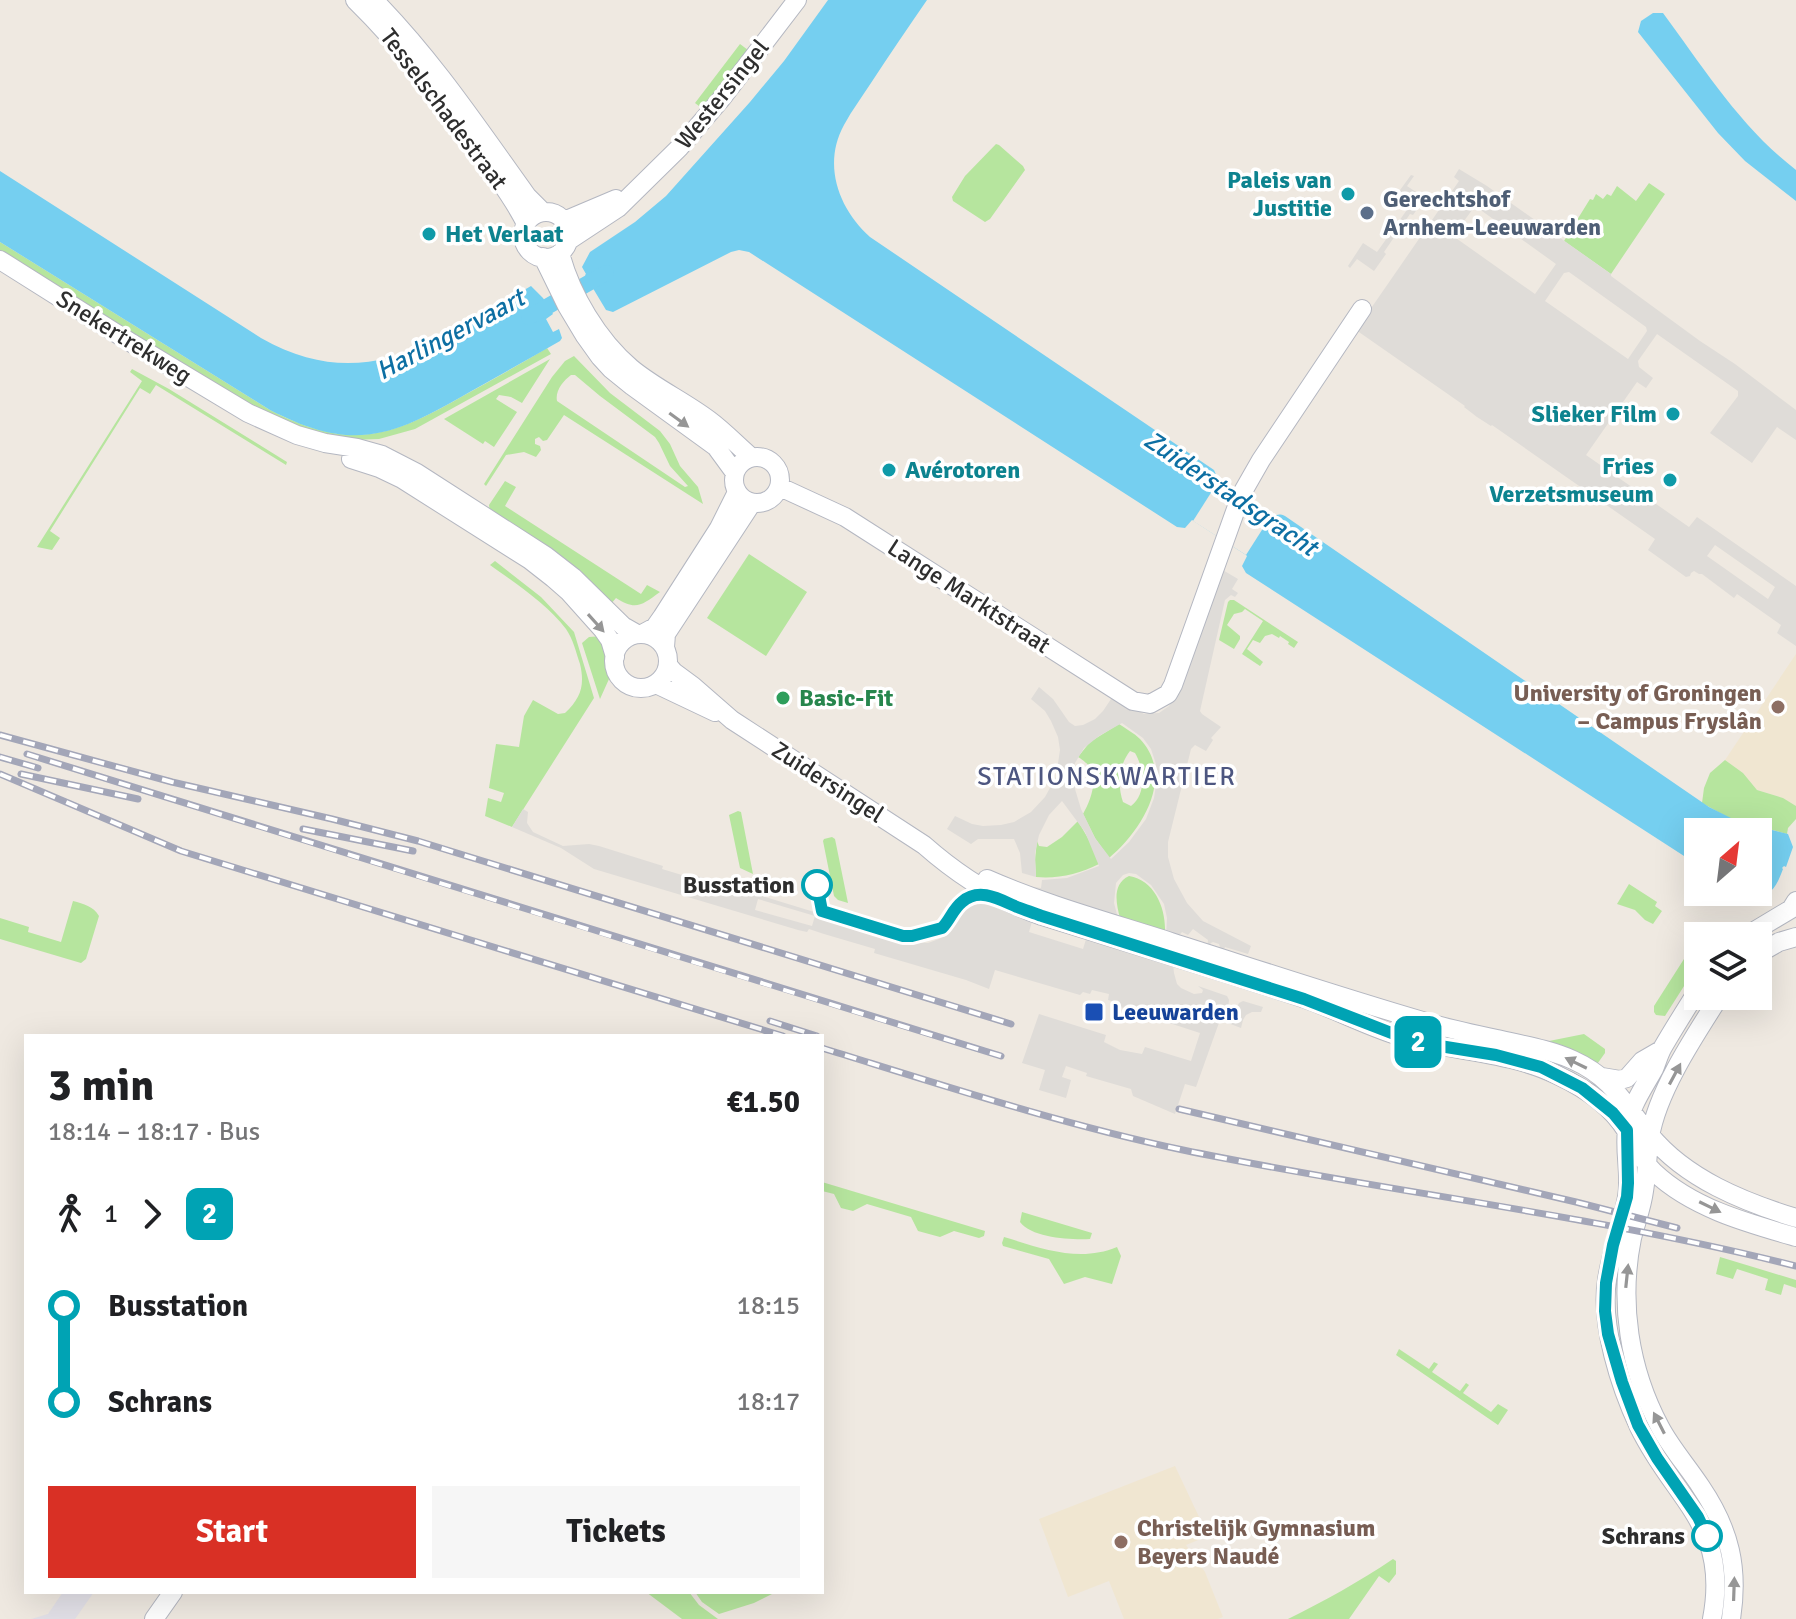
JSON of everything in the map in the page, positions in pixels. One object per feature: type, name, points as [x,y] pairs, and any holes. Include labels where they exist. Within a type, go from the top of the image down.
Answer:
[{"type":"main road","name":"Tesselschadestraat","points":[[355,0],[424,76],[512,198],[526,224]]},
{"type":"main road","name":"Tesselschadestraat","points":[[374,0],[417,45],[527,196],[543,212]]},
{"type":"main road","name":"Westersingel","points":[[557,250],[618,208],[680,147],[797,0]]},
{"type":"main road","name":"Westersingel","points":[[564,221],[609,203],[642,183]]},
{"type":"main road","points":[[543,212],[555,213],[564,221],[569,234],[557,250],[534,254],[523,237],[526,224],[536,214],[543,212]]},
{"type":"main road","points":[[557,250],[566,273],[564,285],[591,344],[611,369],[716,447],[735,473]]},
{"type":"main road","name":"Snekertrekweg","points":[[0,260],[248,413],[265,428],[288,441],[390,472],[474,517]]},
{"type":"main road","points":[[573,302],[633,369],[708,419],[751,457]]},
{"type":"main road","name":"Lange Marktstraat","points":[[780,487],[845,517],[1133,701],[1157,702],[1168,694],[1173,685],[1238,503],[1252,475],[1362,309]]},
{"type":"main road","points":[[751,457],[770,460],[781,477],[776,495],[761,503],[744,497],[734,483],[738,466],[751,457]]},
{"type":"main road","points":[[615,657],[622,642],[655,627],[719,528],[744,497]]},
{"type":"main road","points":[[474,517],[569,592],[610,640],[617,673],[627,684],[642,688],[662,679],[667,656],[666,634],[744,497]]},
{"type":"main road","points":[[474,517],[536,549],[562,567],[617,620],[659,641],[667,656]]},
{"type":"main road","name":"Zuidersingel","points":[[667,656],[674,672],[732,720],[924,845],[941,861],[1004,893]]},
{"type":"main road","name":"Zuidersingel","points":[[656,684],[732,720]]},
{"type":"main road","points":[[1004,893],[1055,906],[1400,1014],[1548,1051],[1572,1060],[1602,1077],[1650,1136],[1684,1166],[1757,1206],[1796,1218]]},
{"type":"main road","points":[[1004,893],[1032,912],[1304,999],[1421,1043],[1496,1055],[1541,1067],[1590,1093],[1613,1113],[1627,1130],[1647,1165],[1674,1187],[1735,1219],[1796,1237]]},
{"type":"main road","points":[[1769,922],[1791,909],[1796,901]]},
{"type":"main road","points":[[1772,946],[1796,937]]},
{"type":"main road","points":[[1686,1010],[1661,1050],[1632,1111],[1627,1130],[1627,1197],[1613,1245],[1605,1311],[1608,1334],[1638,1425],[1707,1536],[1716,1579],[1712,1619]]},
{"type":"main road","points":[[1711,1010],[1664,1093],[1650,1136],[1642,1200],[1632,1240],[1626,1312],[1644,1388],[1660,1428],[1701,1486],[1725,1530],[1735,1574],[1731,1619]]},
{"type":"main road","points":[[1602,1077],[1627,1078],[1642,1061],[1661,1050]]},
{"type":"main road","points":[[1642,1200],[1658,1188],[1674,1187]]},
{"type":"main road","points":[[154,1619],[172,1594]]},
{"type":"shaded area","points":[[1459,169],[1487,186],[1796,410],[1796,440],[1777,427],[1752,463],[1710,433],[1738,396],[1738,391],[1657,334],[1638,361],[1639,367],[1653,378],[1646,388],[1637,382],[1586,455],[1689,527],[1697,517],[1796,586],[1796,646],[1777,633],[1781,625],[1737,594],[1734,598],[1694,571],[1686,577],[1648,550],[1655,539],[1356,330],[1459,181],[1454,177]],"holes":[[[1475,206],[1556,264],[1535,294],[1453,236]],[[1569,272],[1646,327],[1647,331],[1628,359],[1545,301],[1564,273]],[[1715,545],[1775,587],[1768,599],[1707,556]]]},
{"type":"shaded area","points":[[1411,175],[1414,176],[1407,186],[1425,198],[1413,215],[1410,214],[1374,271],[1357,259],[1350,268],[1348,266],[1363,243],[1377,252],[1409,207],[1395,197]]},
{"type":"shaded area","points":[[1221,569],[1238,579],[1232,589],[1238,593],[1225,600],[1200,711],[1221,727],[1211,738],[1213,740],[1206,751],[1195,745],[1191,749],[1168,842],[1168,857],[1174,879],[1187,903],[1203,921],[1251,946],[1248,954],[1225,947],[1222,954],[1219,944],[1213,942],[1207,950],[1208,940],[1193,929],[1188,935],[1182,932],[1177,938],[1166,937],[1164,904],[1151,885],[1136,874],[1123,875],[1116,883],[1114,903],[1119,922],[1027,886],[1041,888],[1042,880],[1067,878],[1099,866],[1085,832],[1062,801],[1049,815],[1039,835],[1035,853],[1036,877],[1022,873],[1020,853],[1014,839],[978,839],[971,844],[947,829],[955,816],[983,826],[1014,822],[1031,812],[1045,797],[1056,777],[1060,750],[1051,721],[1031,699],[1039,687],[1075,726],[1095,719],[1113,696],[1144,714],[1159,713],[1169,706]],"holes":[[[1122,723],[1143,738],[1156,764],[1154,798],[1146,819],[1111,859],[1095,838],[1081,809],[1075,789],[1075,763],[1084,748]]]},
{"type":"shaded area","name":"University of Groningen – Campus Fryslân","points":[[1796,654],[1796,806],[1783,798],[1757,790],[1743,773],[1725,760]]},
{"type":"shaded area","points":[[523,809],[528,812],[527,823],[533,832],[563,846],[599,846],[663,866],[662,869],[695,879],[697,876],[912,942],[928,943],[939,939],[951,930],[968,905],[987,902],[1175,962],[1174,973],[1181,988],[1194,994],[1202,993],[1198,986],[1227,996],[1228,1009],[1235,1011],[1243,1001],[1263,1007],[1261,1012],[1246,1015],[1241,1028],[1220,1020],[1196,1087],[1185,1084],[1175,1114],[1133,1096],[1131,1089],[1086,1076],[1087,1073],[1066,1066],[1062,1077],[1071,1080],[1066,1098],[1039,1090],[1045,1070],[1022,1063],[1039,1014],[1106,1035],[1104,1042],[1120,1050],[1142,1054],[1145,1047],[1191,1061],[1200,1033],[1114,1005],[1115,1002],[1108,1000],[1109,994],[1092,990],[1090,994],[1083,992],[1080,995],[995,970],[989,989],[874,953],[875,949],[809,929],[807,932],[798,930],[594,869],[561,848],[512,827]],"holes":[[[758,899],[815,916],[812,926],[755,910]],[[1033,918],[1087,936],[1083,949],[1029,932]]]},
{"type":"shaded area","name":"Christelijk Gymnasium Beyers Naudé","points":[[1175,1466],[1208,1536],[1186,1545],[1205,1572],[1223,1617],[1124,1619],[1109,1581],[1068,1597],[1039,1519]]},
{"type":"shaded area","points":[[62,1594],[93,1594],[75,1619],[31,1619],[48,1614]]},
{"type":"green space","points":[[740,44],[748,50],[703,109],[695,103]]},
{"type":"green space","points":[[996,144],[1025,170],[985,222],[953,201],[952,197],[965,176]]},
{"type":"green space","points":[[1649,183],[1665,194],[1611,274],[1564,241],[1596,194],[1603,199],[1607,194],[1611,196],[1617,186],[1636,201]]},
{"type":"green space","points":[[0,242],[270,410],[322,431],[345,435],[389,430],[435,411],[547,348],[551,354],[415,429],[379,439],[350,440],[272,419],[0,251]]},
{"type":"green space","points":[[574,356],[610,393],[660,431],[680,466],[698,487],[703,504],[564,415],[547,440],[535,439],[541,450],[536,457],[524,452],[506,455],[486,486],[484,484],[565,361]],"holes":[[[575,375],[655,437],[670,466],[688,486],[685,487],[557,401],[560,386]]]},
{"type":"green space","points":[[550,359],[522,403],[499,395],[496,399],[517,412],[494,447],[485,441],[483,444],[444,419]]},
{"type":"green space","points":[[132,369],[287,462],[286,465],[156,385],[150,394],[140,388],[50,531],[60,538],[52,550],[37,547],[142,381],[130,372]]},
{"type":"green space","points":[[505,481],[516,487],[505,506],[641,594],[647,585],[660,592],[639,605],[616,598],[610,605],[490,513],[489,505]]},
{"type":"green space","points":[[749,554],[807,592],[766,656],[707,618]]},
{"type":"green space","points":[[495,561],[541,597],[574,632],[594,698],[512,827],[485,816],[488,798],[501,802],[504,793],[489,788],[496,744],[519,747],[524,716],[533,700],[558,714],[565,713],[578,696],[582,678],[576,650],[566,629],[541,603],[490,565]]},
{"type":"green space","points":[[1230,600],[1234,600],[1298,642],[1294,648],[1280,636],[1272,634],[1265,636],[1260,643],[1253,640],[1247,649],[1263,662],[1260,666],[1242,654],[1263,621],[1245,609],[1234,614],[1227,625],[1240,636],[1234,649],[1219,640]]},
{"type":"green space","points":[[602,636],[608,653],[609,679],[600,699],[582,643],[589,637]]},
{"type":"green space","points":[[1119,724],[1140,739],[1150,754],[1155,770],[1150,803],[1142,819],[1109,858],[1083,814],[1091,797],[1093,777],[1089,765],[1078,757],[1090,742]],"holes":[[[1130,751],[1135,753],[1142,788],[1131,806],[1123,802],[1120,775]]]},
{"type":"green space","points":[[1725,760],[1743,773],[1757,790],[1783,798],[1796,806],[1796,819],[1787,834],[1772,830],[1772,818],[1729,818],[1702,803],[1710,773]]},
{"type":"green space","points":[[741,812],[753,874],[740,868],[729,815]]},
{"type":"green space","points":[[1078,821],[1099,864],[1068,875],[1036,877],[1037,841],[1039,846],[1047,847]]},
{"type":"green space","points":[[832,837],[835,839],[848,903],[834,896],[823,841]]},
{"type":"green space","points":[[1129,876],[1152,889],[1161,905],[1165,932],[1120,918],[1118,889]]},
{"type":"green space","points":[[1629,884],[1657,902],[1655,906],[1662,911],[1653,924],[1635,910],[1617,904]]},
{"type":"green space","points":[[73,901],[91,908],[99,916],[86,959],[81,963],[0,939],[0,918],[29,927],[28,932],[61,942]]},
{"type":"green space","points":[[1684,959],[1684,986],[1665,1016],[1656,1015],[1654,1006]]},
{"type":"green space","points":[[1584,1034],[1605,1049],[1595,1067],[1544,1042]]},
{"type":"green space","points":[[824,1183],[985,1231],[984,1236],[979,1238],[954,1231],[940,1237],[918,1231],[911,1217],[867,1204],[853,1211],[841,1208],[834,1194],[824,1192]]},
{"type":"green space","points":[[1022,1212],[1092,1233],[1090,1239],[1033,1232],[1020,1222]]},
{"type":"green space","points":[[1004,1237],[1074,1254],[1103,1252],[1117,1247],[1121,1256],[1112,1284],[1085,1277],[1064,1284],[1049,1259],[1003,1246]]},
{"type":"green space","points":[[1720,1257],[1796,1280],[1796,1288],[1784,1284],[1781,1295],[1765,1290],[1768,1279],[1737,1269],[1733,1279],[1716,1274]]},
{"type":"green space","points":[[1399,1349],[1429,1369],[1434,1362],[1438,1364],[1432,1372],[1460,1391],[1466,1383],[1469,1385],[1463,1393],[1491,1412],[1498,1404],[1508,1410],[1498,1425],[1396,1355]]},
{"type":"green space","points":[[1393,1559],[1396,1561],[1396,1574],[1389,1583],[1379,1576],[1349,1619],[1288,1619],[1341,1591]]},
{"type":"green space","points":[[649,1594],[691,1594],[699,1605],[718,1619],[682,1619]]},
{"type":"green space","points":[[696,1594],[772,1594],[719,1614]]},
{"type":"water","points":[[828,0],[927,0],[854,109],[838,140],[834,155],[837,186],[859,226],[870,237],[1214,470],[1217,477],[1214,488],[1268,523],[1277,515],[1285,516],[1709,807],[1731,818],[1684,818],[1684,856],[1246,573],[1242,566],[1246,555],[1192,520],[1185,528],[1177,527],[749,252],[731,252],[613,312],[606,310],[582,267],[590,252],[635,222],[666,196],[784,61]]},
{"type":"water","points":[[1653,13],[1663,13],[1740,116],[1796,170],[1796,201],[1745,161],[1718,133],[1638,32],[1641,21]]},
{"type":"water","points":[[0,171],[261,338],[299,355],[335,362],[369,362],[401,354],[433,341],[531,286],[553,314],[546,319],[553,332],[559,329],[562,338],[417,420],[372,434],[325,432],[270,410],[0,242]]},
{"type":"water","points":[[1772,830],[1788,834],[1793,847],[1773,889]]},
{"type":"pier","points":[[1214,488],[1267,522],[1246,555],[1193,521]]},
{"type":"waterway","name":"Harlingervaart","points":[[529,317],[606,273]]},
{"type":"railway","points":[[0,735],[172,782],[418,841],[1011,1024]]},
{"type":"railway","points":[[27,754],[1001,1056]]},
{"type":"railway","points":[[0,757],[38,768]]},
{"type":"railway","points":[[0,774],[181,851],[776,1034]]},
{"type":"railway","points":[[21,774],[138,799]]},
{"type":"railway","points":[[303,829],[413,851]]},
{"type":"railway","points":[[770,1021],[811,1034]]},
{"type":"railway","points":[[824,1049],[957,1090],[1137,1140],[1336,1179],[1644,1232],[1796,1266]]},
{"type":"railway","points":[[1179,1109],[1677,1228]]},
{"type":"bus line","name":"2","points":[[817,885],[822,911],[903,936],[942,928],[959,904],[971,896],[982,894],[1001,899],[1042,916],[1325,1006],[1421,1043],[1496,1055],[1541,1067],[1590,1093],[1627,1130],[1627,1197],[1606,1283],[1606,1321],[1613,1353],[1638,1425],[1707,1536]]},
{"type":"place","name":"Paleis van Justitie","points":[[1348,194]]},
{"type":"place","name":"Gerechtshof Arnhem-Leeuwarden","points":[[1367,213]]},
{"type":"place","name":"Het Verlaat","points":[[429,234]]},
{"type":"place","name":"Slieker Film","points":[[1673,414]]},
{"type":"place","name":"Avérotoren","points":[[889,470]]},
{"type":"place","name":"Fries Verzetsmuseum","points":[[1670,480]]},
{"type":"place","name":"Basic-Fit","points":[[783,698]]},
{"type":"place","name":"University of Groningen – Campus Fryslân","points":[[1778,707]]},
{"type":"place","name":"Busstation","points":[[817,885]]},
{"type":"place","name":"Leeuwarden","points":[[1094,1012]]},
{"type":"place","name":"Schrans","points":[[1707,1536]]},
{"type":"place","name":"Christelijk Gymnasium Beyers Naudé","points":[[1121,1542]]},
{"type":"district","name":"STATIONSKWARTIER","points":[[1107,776]]},
{"type":"water label","name":"Zuiderstadsgracht","points":[[1231,493]]}]
